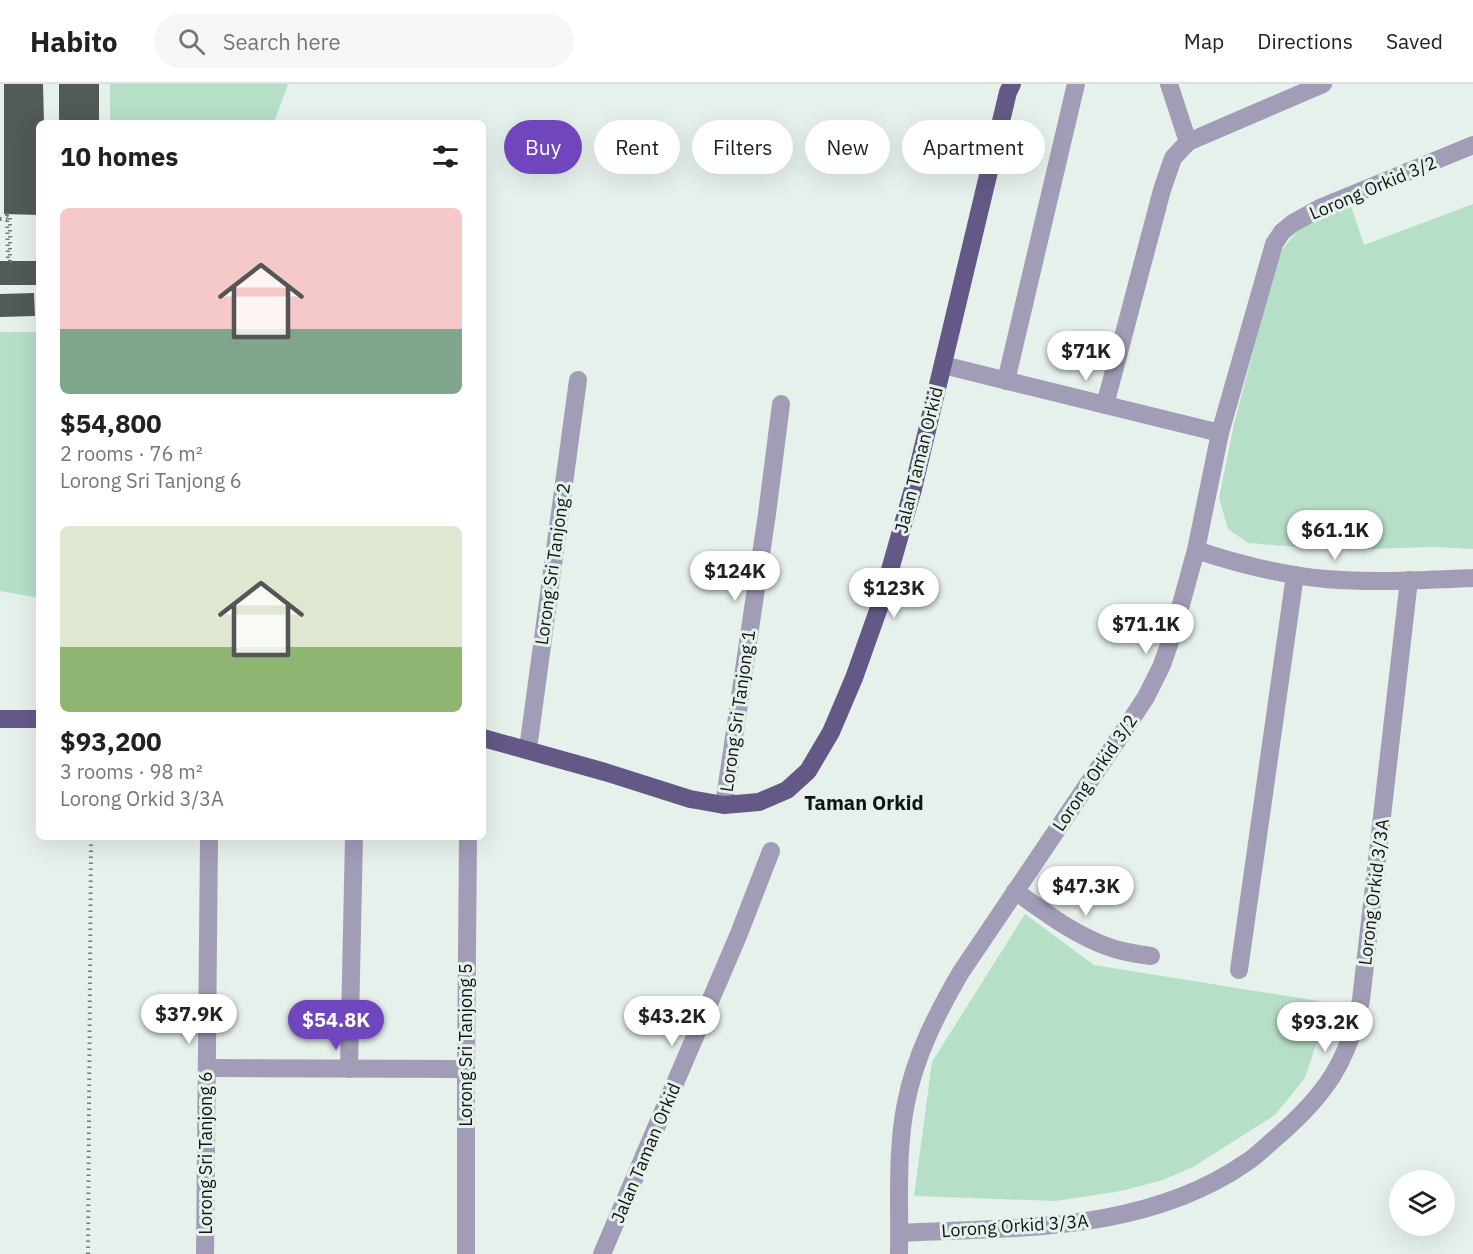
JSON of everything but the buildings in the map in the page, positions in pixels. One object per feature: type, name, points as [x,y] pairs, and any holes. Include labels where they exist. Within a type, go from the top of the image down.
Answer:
[{"type":"main road","name":"Jalan Taman Orkid","points":[[486,739],[528,749],[690,800],[724,805],[759,802],[786,790],[808,771],[831,732],[854,678],[880,605],[913,489],[1008,92],[1012,84]]},
{"type":"main road","points":[[0,719],[36,719]]},
{"type":"street","points":[[1006,381],[1076,84]]},
{"type":"street","points":[[1169,84],[1188,142]]},
{"type":"street","points":[[1106,405],[1162,190],[1173,158],[1188,142],[1323,84]]},
{"type":"street","name":"Lorong Orkid 3/2","points":[[899,1254],[905,1105],[920,1052],[961,972],[1146,697],[1162,665],[1196,550],[1220,433],[1269,256],[1282,232],[1293,223],[1322,207],[1473,145]]},
{"type":"street","points":[[943,365],[1220,433]]},
{"type":"street","name":"Lorong Sri Tanjong 2","points":[[528,749],[578,380]]},
{"type":"street","name":"Lorong Sri Tanjong 1","points":[[724,805],[781,404]]},
{"type":"street","points":[[1196,550],[1236,563],[1326,579],[1473,578]]},
{"type":"street","points":[[1239,970],[1295,574]]},
{"type":"street","name":"Lorong Orkid 3/3A","points":[[900,1233],[1079,1223],[1134,1213],[1170,1202],[1207,1186],[1247,1162],[1305,1112],[1323,1090],[1345,1053],[1355,1030],[1361,1000],[1409,580]]},
{"type":"street","name":"Lorong Sri Tanjong 6","points":[[205,1254],[209,840]]},
{"type":"street","points":[[349,1069],[354,840]]},
{"type":"street","name":"Lorong Sri Tanjong 5","points":[[466,1254],[468,840]]},
{"type":"street","name":"Jalan Taman Orkid","points":[[602,1254],[738,936],[771,851]]},
{"type":"street","points":[[1016,891],[1048,915],[1082,936],[1111,948],[1151,957]]},
{"type":"street","points":[[207,1068],[466,1069]]},
{"type":"path","points":[[0,219],[9,220]]},
{"type":"path","points":[[9,220],[10,261],[8,261],[9,220]]},
{"type":"path","points":[[0,224],[9,220]]},
{"type":"path","points":[[88,1254],[91,840]]},
{"type":"green space","points":[[110,84],[288,84],[275,120],[110,120]]},
{"type":"green space","points":[[1473,204],[1473,549],[1433,547],[1333,550],[1248,543],[1228,529],[1219,498],[1234,424],[1279,253],[1301,227],[1351,206],[1364,245]]},
{"type":"green space","points":[[0,332],[36,332],[36,597],[0,591]]},
{"type":"green space","points":[[1025,914],[1094,965],[1330,1003],[1305,1078],[1275,1115],[1193,1167],[1163,1180],[1121,1191],[1056,1201],[914,1196],[932,1062]]},
{"type":"district","name":"Taman Orkid","points":[[864,803]]}]
